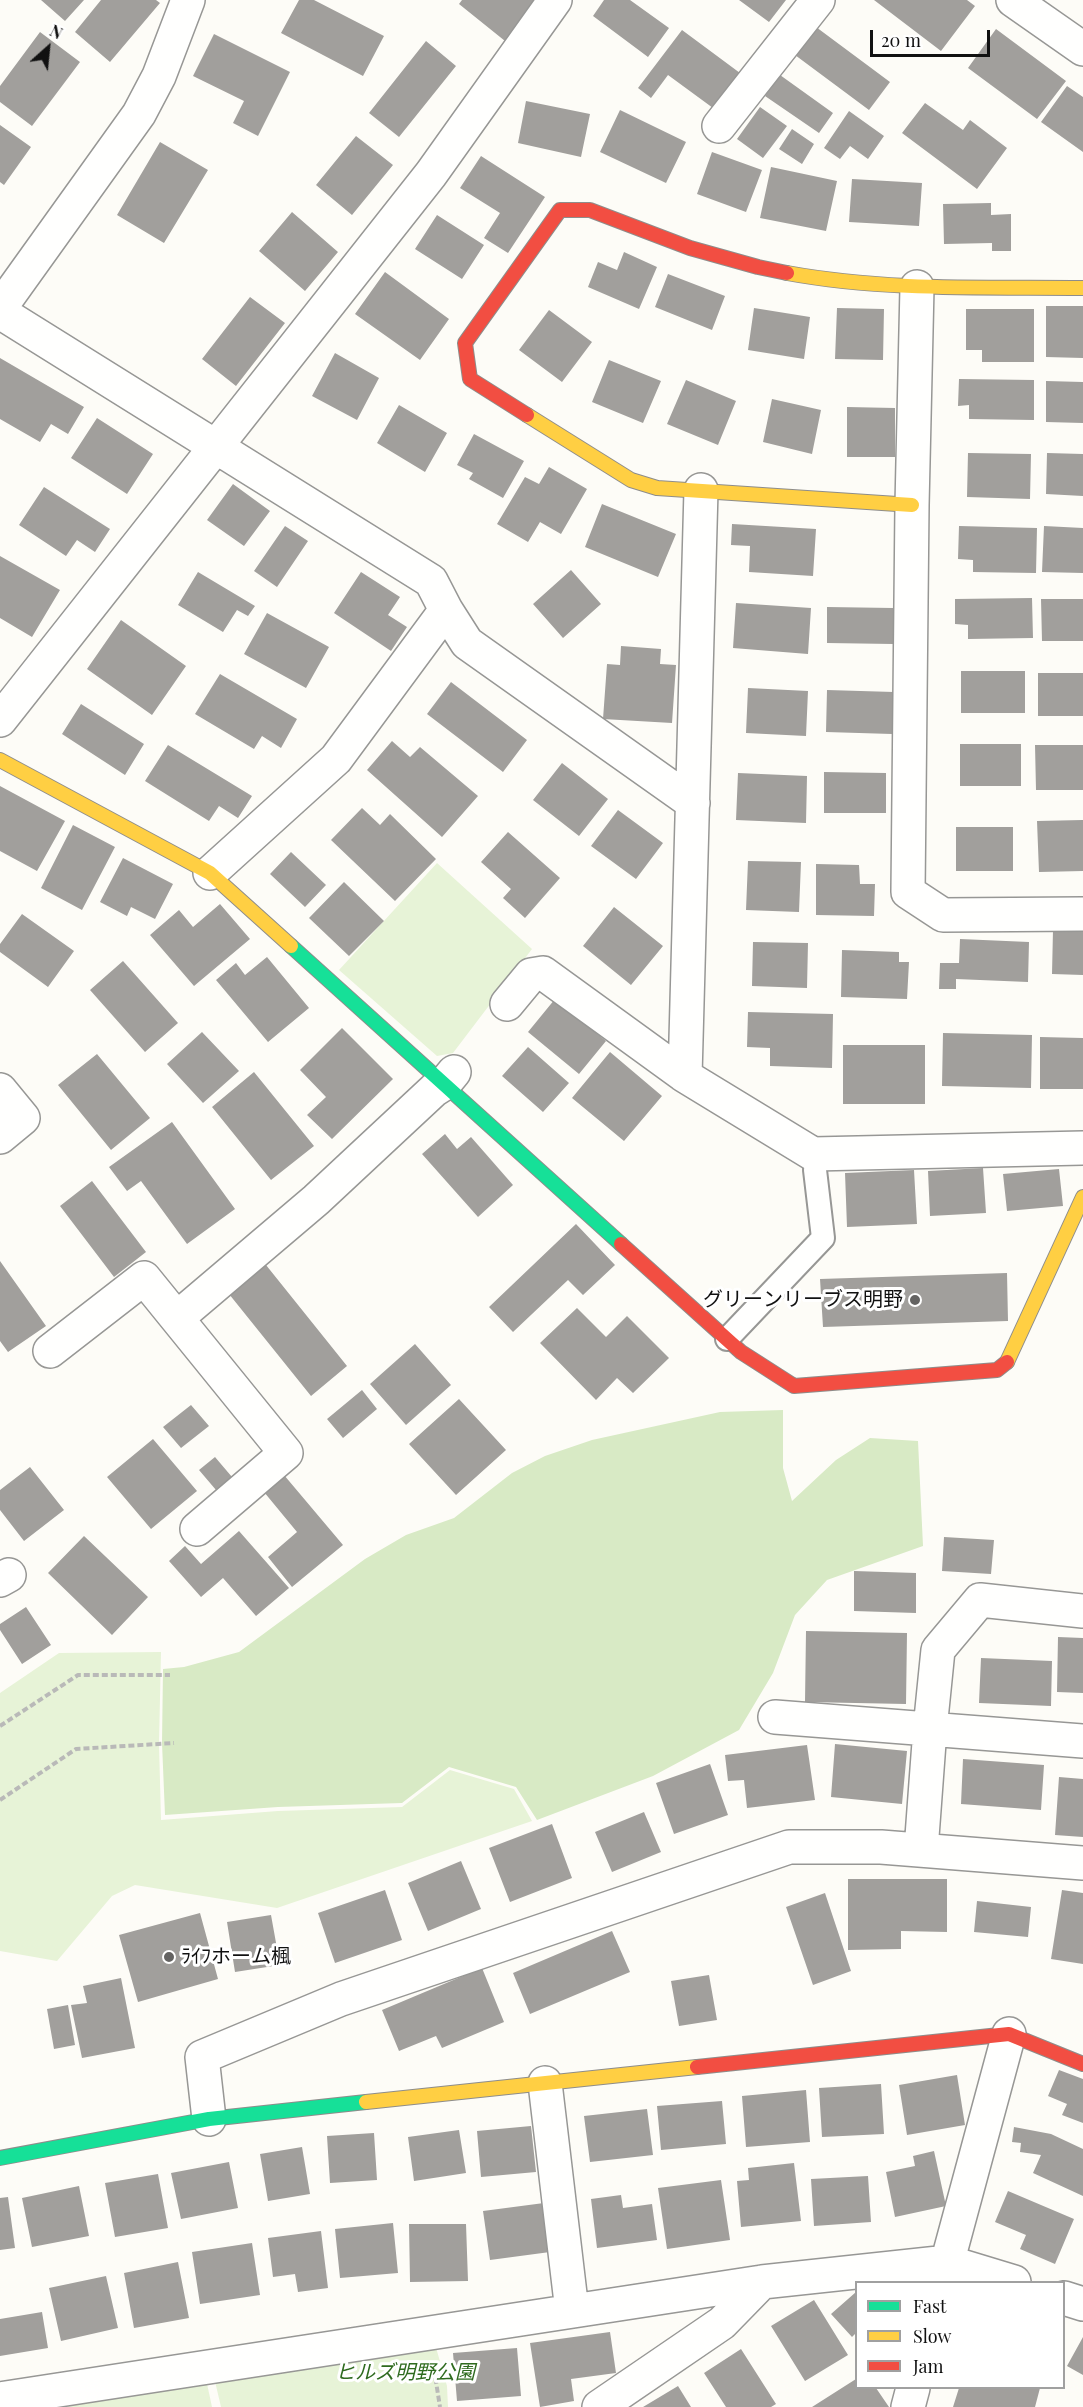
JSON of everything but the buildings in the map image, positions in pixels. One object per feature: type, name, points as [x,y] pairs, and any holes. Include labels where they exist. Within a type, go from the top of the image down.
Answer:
[{"type":"street","points":[[188,0],[159,76],[139,114],[0,310],[431,581],[467,643],[693,803]]},
{"type":"street","points":[[0,720],[424,183],[555,0]]},
{"type":"street","points":[[719,126],[818,0]]},
{"type":"street","points":[[1013,0],[1083,49]]},
{"type":"street","points":[[912,505],[657,488],[631,480],[470,380],[465,343],[560,210],[590,210],[690,248],[758,267],[826,279],[917,287],[1083,288]]},
{"type":"street","points":[[917,287],[908,892],[943,915],[1083,914]]},
{"type":"street","points":[[685,1076],[701,490]]},
{"type":"street","points":[[210,873],[336,759],[446,610]]},
{"type":"street","points":[[0,759],[210,873],[449,1078],[741,1352],[794,1386],[997,1370],[1010,1359],[1083,1197]]},
{"type":"street","points":[[507,1004],[531,975],[543,973],[685,1076],[813,1154],[1083,1148]]},
{"type":"street","points":[[177,1318],[316,1200],[449,1078]]},
{"type":"street","points":[[0,1090],[23,1118],[0,1137]]},
{"type":"street","points":[[50,1351],[144,1278],[286,1453],[197,1528]]},
{"type":"street","points":[[921,1850],[943,1730],[938,1650],[980,1600],[1083,1611]]},
{"type":"street","points":[[775,1717],[1083,1741]]},
{"type":"street","points":[[209,2119],[202,2057],[341,1999],[789,1847],[881,1847],[1083,1863]]},
{"type":"street","points":[[0,2158],[209,2119],[1009,2034],[1083,2064]]},
{"type":"street","points":[[945,2272],[1009,2034]]},
{"type":"street","points":[[545,2083],[572,2311]]},
{"type":"street","points":[[0,2399],[762,2282],[945,2272],[1001,2281]]},
{"type":"street","points":[[599,2407],[722,2323],[762,2282]]},
{"type":"street","points":[[1065,2298],[1083,2304]]},
{"type":"street","points":[[908,2407],[913,2389]]},
{"type":"lane","points":[[727,1339],[823,1238],[815,1170]]},
{"type":"path","points":[[0,1726],[78,1675],[171,1675]]},
{"type":"path","points":[[0,1800],[76,1749],[174,1743]]},
{"type":"green space","points":[[437,863],[532,949],[453,1053],[437,1056],[339,970]]},
{"type":"green space","points":[[783,1410],[783,1468],[792,1501],[836,1460],[870,1438],[918,1441],[923,1546],[827,1580],[795,1615],[773,1673],[739,1730],[653,1776],[537,1820],[516,1787],[449,1767],[402,1803],[278,1807],[165,1815],[162,1743],[163,1669],[184,1667],[239,1652],[365,1559],[406,1535],[454,1518],[512,1473],[545,1456],[592,1440],[720,1412]]},
{"type":"green space","points":[[161,1652],[159,1744],[161,1820],[278,1811],[402,1807],[450,1770],[514,1789],[532,1821],[277,1908],[135,1885],[112,1896],[57,1961],[0,1951],[0,1693],[59,1653]]},
{"type":"green space","name":"ヒルズ明野公園","points":[[433,2337],[447,2386],[448,2407],[221,2407],[214,2377]]},
{"type":"green space","points":[[206,2379],[212,2407],[60,2407]]},
{"type":"traffic: fast","points":[[291,946],[621,1244]]},
{"type":"traffic: fast","points":[[0,2158],[209,2119],[366,2102]]},
{"type":"traffic: slow","points":[[787,273],[824,279],[898,285],[1083,288]]},
{"type":"traffic: slow","points":[[527,415],[631,480],[657,488],[912,505]]},
{"type":"traffic: slow","points":[[0,760],[210,873],[291,946]]},
{"type":"traffic: slow","points":[[1007,1362],[1083,1197]]},
{"type":"traffic: slow","points":[[366,2102],[697,2067]]},
{"type":"traffic: jam","points":[[527,415],[470,379],[465,343],[560,210],[590,210],[690,248],[787,273]]},
{"type":"traffic: jam","points":[[621,1244],[741,1352],[794,1386],[997,1370],[1007,1362]]},
{"type":"traffic: jam","points":[[697,2067],[1009,2034],[1083,2064]]},
{"type":"place","name":"グリーンリーブス明野","points":[[915,1300]]},
{"type":"place","name":"ﾗｲﾌホーム楓","points":[[169,1957]]}]
